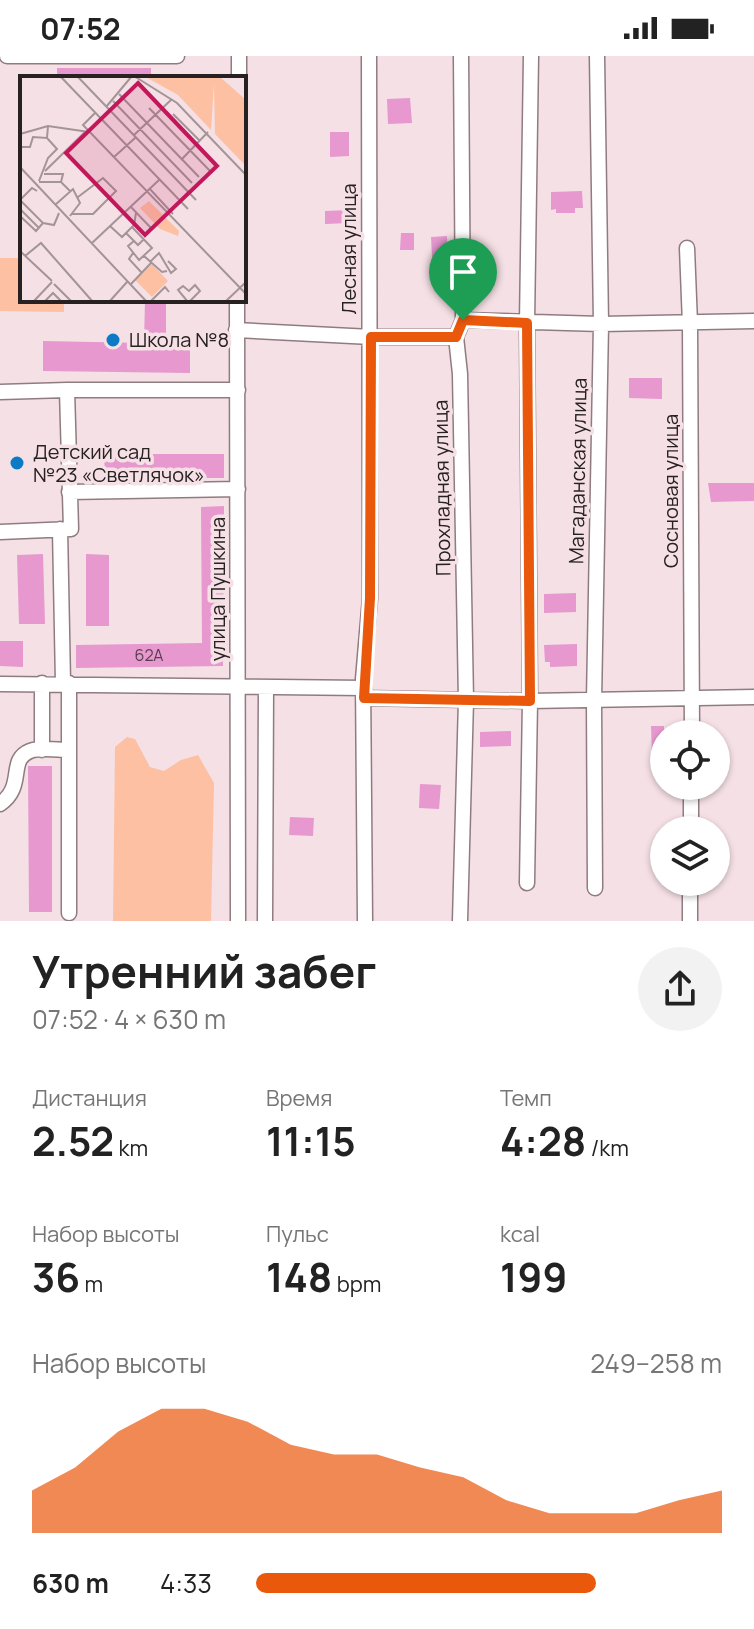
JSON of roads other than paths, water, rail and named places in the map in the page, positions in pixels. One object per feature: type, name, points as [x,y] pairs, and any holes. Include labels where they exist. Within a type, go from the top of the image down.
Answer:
[{"type":"street","points":[[7,56],[177,56]]},
{"type":"street","points":[[231,56],[239,68]]},
{"type":"street","name":"Лесная улица","points":[[365,921],[364,693],[370,598],[369,56]]},
{"type":"street","name":"Прохладная улица","points":[[460,921],[466,700],[460,374],[456,337],[463,320],[461,56]]},
{"type":"street","points":[[527,883],[530,701],[527,323],[531,56]]},
{"type":"street","name":"Магаданская улица","points":[[595,888],[594,700],[601,324],[597,56]]},
{"type":"street","name":"Сосновая улица","points":[[687,248],[692,720]]},
{"type":"street","name":"улица Пушкина","points":[[237,302],[238,921]]},
{"type":"street","points":[[463,320],[601,324],[754,321]]},
{"type":"street","points":[[236,330],[371,337],[456,337]]},
{"type":"street","points":[[0,532],[71,529],[67,390]]},
{"type":"street","points":[[0,392],[238,390]]},
{"type":"street","points":[[69,492],[238,489]]},
{"type":"street","points":[[60,529],[69,750],[69,913]]},
{"type":"street","points":[[42,683],[42,750]]},
{"type":"street","points":[[0,684],[238,686],[466,700],[754,697]]},
{"type":"street","points":[[265,921],[266,687]]},
{"type":"street","points":[[0,804],[14,790],[20,759],[30,751],[69,750]]},
{"type":"street","points":[[690,896],[690,921]]},
{"type":"place","name":"Школа №8","points":[[113,340]]},
{"type":"place","name":"Детский сад №23 «Светлячок»","points":[[17,463]]}]
